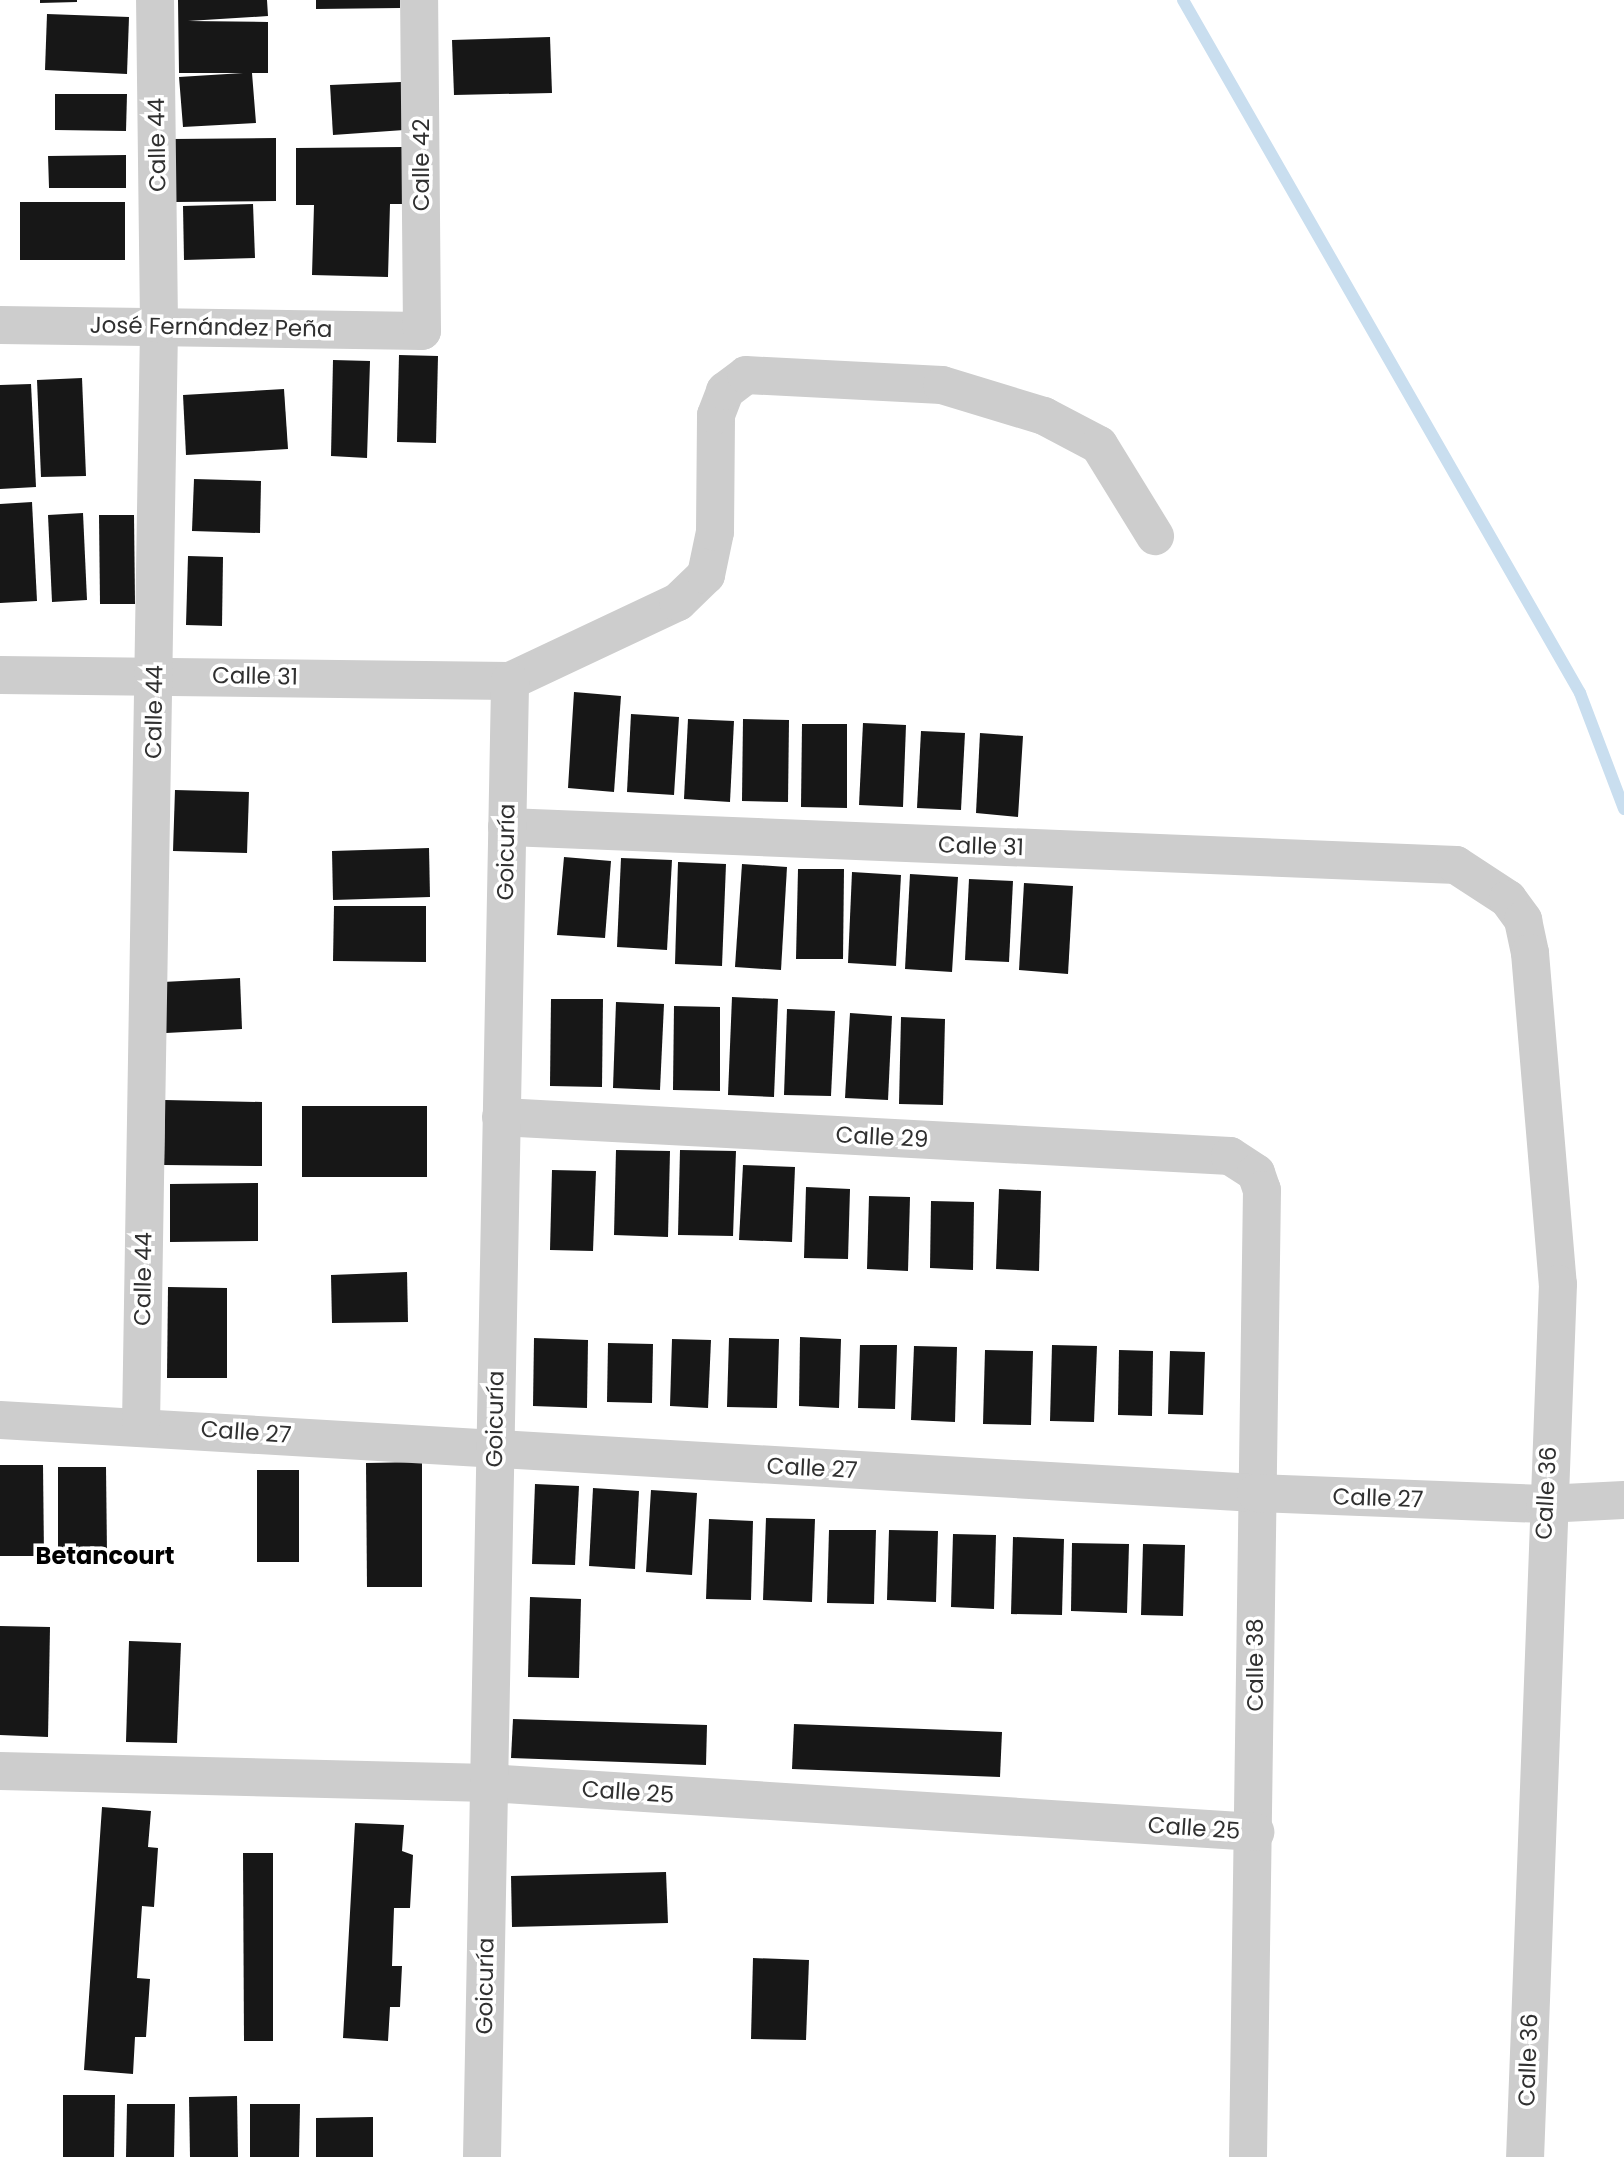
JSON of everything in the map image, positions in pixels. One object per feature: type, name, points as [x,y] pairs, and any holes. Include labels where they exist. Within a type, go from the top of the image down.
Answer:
[{"type":"street","name":"Calle 44","points":[[141,1424],[159,324],[155,0]]},
{"type":"street","name":"Calle 42","points":[[419,0],[422,331]]},
{"type":"street","name":"José Fernández Peña","points":[[0,326],[159,324],[422,331]]},
{"type":"street","points":[[510,681],[678,602],[706,575],[716,532],[716,415],[725,391],[746,375],[942,385],[1044,416],[1099,445],[1155,536]]},
{"type":"street","name":"Calle 31","points":[[0,676],[155,674],[510,681]]},
{"type":"street","name":"Goicuría","points":[[482,2157],[510,681]]},
{"type":"street","name":"Calle 31","points":[[507,827],[1456,864]]},
{"type":"street","name":"Calle 36","points":[[1456,864],[1508,899],[1523,920],[1530,953],[1558,1284],[1545,1504],[1525,2157]]},
{"type":"street","name":"Calle 29","points":[[501,1117],[1230,1156],[1256,1173]]},
{"type":"street","name":"Calle 38","points":[[1248,2157],[1255,1832],[1256,1493],[1262,1190],[1256,1173]]},
{"type":"street","name":"Calle 27","points":[[0,1420],[141,1424],[494,1450],[1256,1493],[1545,1504],[1624,1500]]},
{"type":"street","name":"Calle 25","points":[[0,1771],[489,1783],[1255,1832]]},
{"type":"building","points":[[40,0],[77,0],[77,2],[40,3]]},
{"type":"building","points":[[178,0],[267,0],[268,16],[188,21],[268,22],[268,73],[252,73],[256,123],[183,127],[179,77],[243,73],[179,73]]},
{"type":"building","points":[[316,0],[400,0],[400,8],[316,9]]},
{"type":"building","points":[[47,14],[129,17],[127,74],[45,70]]},
{"type":"building","points":[[550,37],[552,93],[454,95],[452,40]]},
{"type":"building","points":[[401,82],[404,130],[333,135],[330,85]]},
{"type":"building","points":[[55,94],[127,94],[126,131],[55,130]]},
{"type":"building","points":[[276,138],[276,201],[174,202],[173,139]]},
{"type":"building","points":[[403,147],[404,204],[390,204],[388,277],[312,275],[314,205],[296,205],[296,148]]},
{"type":"building","points":[[126,155],[126,188],[49,188],[48,156]]},
{"type":"building","points":[[20,202],[125,202],[125,260],[20,260]]},
{"type":"building","points":[[253,204],[255,258],[184,260],[183,206]]},
{"type":"building","points":[[399,355],[438,356],[436,443],[397,442]]},
{"type":"building","points":[[333,360],[370,361],[367,458],[331,456]]},
{"type":"building","points":[[82,378],[86,476],[41,477],[37,380]]},
{"type":"building","points":[[31,384],[36,487],[0,489],[0,385]]},
{"type":"building","points":[[284,389],[288,449],[186,455],[183,395]]},
{"type":"building","points":[[194,479],[261,481],[260,533],[192,531]]},
{"type":"building","points":[[32,502],[37,601],[0,603],[0,504]]},
{"type":"building","points":[[83,513],[87,600],[52,602],[48,515]]},
{"type":"building","points":[[99,515],[134,515],[135,604],[100,604]]},
{"type":"building","points":[[188,556],[223,557],[222,626],[186,625]]},
{"type":"building","points":[[574,692],[621,696],[614,792],[568,788]]},
{"type":"building","points":[[631,714],[679,717],[674,795],[627,792]]},
{"type":"building","points":[[688,719],[734,721],[730,802],[684,799]]},
{"type":"building","points":[[743,719],[789,720],[788,802],[742,801]]},
{"type":"building","points":[[863,723],[906,725],[903,807],[859,805]]},
{"type":"building","points":[[802,724],[847,724],[847,808],[801,807]]},
{"type":"building","points":[[921,731],[965,733],[961,810],[917,808]]},
{"type":"building","points":[[980,733],[1023,736],[1018,817],[976,813]]},
{"type":"building","points":[[175,790],[249,792],[247,853],[173,851]]},
{"type":"building","points":[[429,848],[430,897],[333,900],[332,851]]},
{"type":"building","points":[[564,857],[611,861],[605,938],[557,935]]},
{"type":"building","points":[[621,858],[672,860],[667,950],[617,947]]},
{"type":"building","points":[[678,862],[726,864],[722,966],[675,964]]},
{"type":"building","points":[[742,864],[787,867],[781,970],[735,967]]},
{"type":"building","points":[[798,869],[844,869],[843,959],[796,959]]},
{"type":"building","points":[[852,872],[901,875],[896,966],[848,963]]},
{"type":"building","points":[[910,874],[958,877],[952,972],[905,969]]},
{"type":"building","points":[[969,879],[1013,881],[1009,962],[965,960]]},
{"type":"building","points":[[1024,883],[1073,886],[1068,974],[1019,970]]},
{"type":"building","points":[[334,906],[426,906],[426,962],[333,961]]},
{"type":"building","points":[[240,978],[242,1029],[166,1033],[163,982]]},
{"type":"building","points":[[732,997],[778,999],[774,1097],[728,1095]]},
{"type":"building","points":[[551,999],[603,999],[602,1087],[550,1086]]},
{"type":"building","points":[[616,1002],[664,1004],[660,1090],[613,1088]]},
{"type":"building","points":[[674,1006],[720,1007],[720,1091],[673,1090]]},
{"type":"building","points":[[787,1009],[835,1011],[831,1096],[784,1095]]},
{"type":"building","points":[[850,1013],[892,1016],[888,1100],[845,1098]]},
{"type":"building","points":[[901,1017],[945,1019],[943,1105],[899,1104]]},
{"type":"building","points":[[165,1100],[262,1102],[262,1166],[164,1165]]},
{"type":"building","points":[[302,1106],[427,1106],[427,1177],[302,1177]]},
{"type":"building","points":[[616,1150],[670,1151],[668,1237],[614,1235]]},
{"type":"building","points":[[680,1150],[736,1151],[733,1236],[678,1235]]},
{"type":"building","points":[[743,1165],[795,1167],[792,1242],[739,1240]]},
{"type":"building","points":[[552,1170],[596,1171],[593,1251],[550,1250]]},
{"type":"building","points":[[258,1183],[258,1241],[170,1242],[170,1184]]},
{"type":"building","points":[[806,1187],[850,1189],[848,1259],[804,1258]]},
{"type":"building","points":[[999,1189],[1041,1191],[1039,1271],[996,1269]]},
{"type":"building","points":[[869,1196],[910,1197],[908,1271],[867,1269]]},
{"type":"building","points":[[931,1201],[974,1202],[973,1270],[930,1268]]},
{"type":"building","points":[[407,1272],[408,1322],[332,1323],[331,1275]]},
{"type":"building","points":[[168,1287],[227,1288],[227,1378],[167,1378]]},
{"type":"building","points":[[800,1337],[841,1339],[839,1408],[799,1406]]},
{"type":"building","points":[[534,1338],[588,1340],[587,1408],[533,1406]]},
{"type":"building","points":[[729,1338],[779,1339],[777,1408],[727,1407]]},
{"type":"building","points":[[672,1339],[711,1340],[708,1408],[670,1406]]},
{"type":"building","points":[[608,1343],[653,1344],[652,1403],[607,1402]]},
{"type":"building","points":[[860,1345],[897,1345],[895,1409],[858,1408]]},
{"type":"building","points":[[1052,1345],[1097,1346],[1094,1422],[1050,1421]]},
{"type":"building","points":[[914,1346],[957,1347],[955,1422],[911,1420]]},
{"type":"building","points":[[985,1350],[1033,1351],[1031,1425],[983,1424]]},
{"type":"building","points":[[1119,1350],[1153,1351],[1152,1416],[1118,1415]]},
{"type":"building","points":[[1170,1351],[1205,1352],[1203,1415],[1168,1414]]},
{"type":"building","points":[[422,1462],[422,1587],[367,1587],[366,1463]]},
{"type":"building","points":[[0,1465],[43,1465],[44,1556],[0,1556]]},
{"type":"building","points":[[58,1467],[106,1467],[107,1554],[58,1554]]},
{"type":"building","points":[[257,1470],[299,1470],[299,1562],[257,1562]]},
{"type":"building","points":[[535,1484],[579,1486],[575,1565],[532,1564]]},
{"type":"building","points":[[593,1488],[639,1491],[635,1569],[589,1566]]},
{"type":"building","points":[[651,1490],[697,1493],[692,1575],[646,1572]]},
{"type":"building","points":[[766,1518],[815,1519],[812,1602],[763,1600]]},
{"type":"building","points":[[709,1519],[753,1521],[751,1600],[706,1599]]},
{"type":"building","points":[[829,1530],[876,1530],[874,1604],[827,1603]]},
{"type":"building","points":[[889,1530],[938,1531],[936,1602],[887,1600]]},
{"type":"building","points":[[953,1534],[996,1535],[994,1609],[951,1607]]},
{"type":"building","points":[[1013,1537],[1064,1539],[1062,1615],[1011,1614]]},
{"type":"building","points":[[1072,1543],[1129,1544],[1127,1613],[1071,1611]]},
{"type":"building","points":[[1143,1544],[1185,1545],[1183,1616],[1141,1615]]},
{"type":"building","points":[[530,1597],[581,1599],[579,1678],[528,1677]]},
{"type":"building","points":[[0,1626],[50,1627],[48,1737],[0,1735]]},
{"type":"building","points":[[129,1641],[181,1643],[177,1743],[126,1742]]},
{"type":"building","points":[[513,1719],[707,1725],[706,1765],[511,1758]]},
{"type":"building","points":[[794,1724],[1002,1732],[1000,1777],[792,1769]]},
{"type":"building","points":[[102,1807],[151,1811],[148,1847],[158,1848],[154,1907],[142,1906],[137,1978],[150,1979],[146,2037],[135,2037],[133,2074],[84,2070]]},
{"type":"building","points":[[355,1823],[404,1825],[402,1851],[413,1855],[410,1908],[394,1908],[392,1966],[402,1966],[400,2007],[390,2007],[388,2041],[343,2038]]},
{"type":"building","points":[[243,1853],[273,1853],[273,2041],[244,2041]]},
{"type":"building","points":[[666,1872],[668,1923],[512,1927],[511,1876]]},
{"type":"building","points":[[753,1958],[809,1960],[806,2040],[751,2039]]},
{"type":"building","points":[[63,2095],[115,2095],[114,2157],[63,2157]]},
{"type":"building","points":[[237,2096],[238,2157],[190,2157],[189,2097]]},
{"type":"building","points":[[127,2104],[175,2104],[174,2157],[126,2157]]},
{"type":"building","points":[[250,2104],[300,2104],[299,2157],[250,2157]]},
{"type":"building","points":[[373,2117],[373,2157],[316,2157],[316,2118]]},
{"type":"waterway","points":[[1183,0],[1580,693],[1624,809]]},
{"type":"district","name":"Betancourt","points":[[105,1556]]}]
